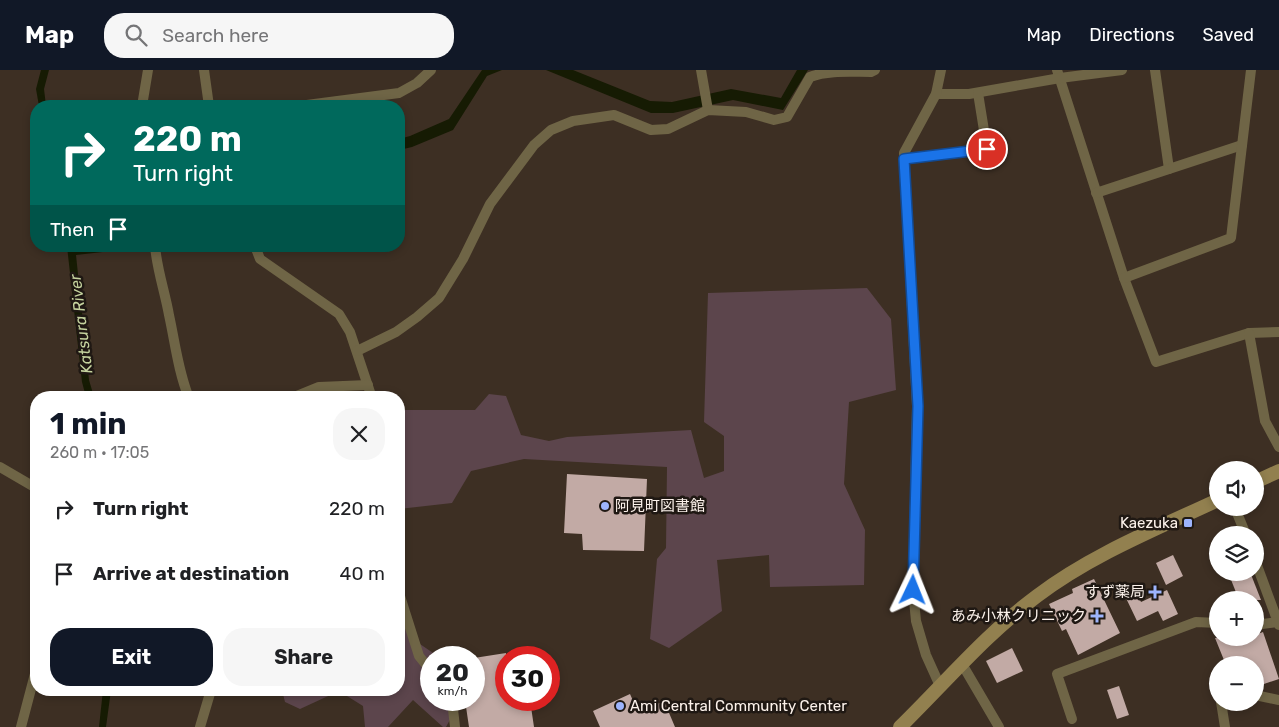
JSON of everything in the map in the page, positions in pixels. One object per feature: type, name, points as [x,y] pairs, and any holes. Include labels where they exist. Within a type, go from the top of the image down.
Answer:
[{"type":"street","points":[[143,100],[148,70]]},
{"type":"street","points":[[204,70],[208,100]]},
{"type":"street","points":[[345,100],[399,93],[417,83],[431,70]]},
{"type":"street","points":[[701,70],[708,110]]},
{"type":"street","points":[[357,351],[396,332],[439,298],[463,259],[490,204],[534,145],[551,130],[573,121],[614,114],[651,130],[668,129],[708,110],[746,112],[774,120],[787,116],[799,94],[813,75],[825,71],[871,72],[875,70]]},
{"type":"street","points":[[940,686],[926,655],[916,621],[913,590],[918,406],[904,153],[936,94],[941,70]]},
{"type":"street","points":[[936,94],[978,93],[1058,74],[1122,70]]},
{"type":"street","points":[[1155,70],[1169,169]]},
{"type":"street","points":[[1124,278],[1231,238],[1251,70]]},
{"type":"street","points":[[1058,74],[1124,278],[1156,362],[1249,333],[1279,332]]},
{"type":"street","points":[[904,159],[987,149],[978,93]]},
{"type":"street","points":[[1096,193],[1242,145]]},
{"type":"street","points":[[155,252],[186,391]]},
{"type":"street","points":[[257,252],[260,259],[339,314],[350,332],[370,391]]},
{"type":"street","points":[[1249,333],[1265,420],[1279,447]]},
{"type":"street","points":[[309,391],[319,387],[368,385]]},
{"type":"street","points":[[0,467],[30,484]]},
{"type":"street","points":[[1264,478],[1279,471]]},
{"type":"street","points":[[900,727],[1009,618],[1036,596],[1063,577],[1096,558],[1209,504]]},
{"type":"street","points":[[1263,581],[1278,624],[1264,625]]},
{"type":"street","points":[[405,612],[420,657]]},
{"type":"street","points":[[1072,718],[1057,674],[1196,622],[1209,623]]},
{"type":"street","points":[[962,664],[999,727]]},
{"type":"street","points":[[21,727],[30,693]]},
{"type":"street","points":[[200,727],[209,696]]},
{"type":"street","points":[[1264,697],[1279,700]]},
{"type":"street","points":[[454,711],[456,727]]},
{"type":"street","points":[[1222,711],[1225,727]]},
{"type":"shaded area","points":[[867,288],[891,319],[896,390],[849,402],[844,484],[865,530],[864,585],[770,587],[769,555],[717,560],[722,611],[669,648],[650,639],[657,559],[666,548],[667,467],[524,459],[471,471],[452,503],[405,508],[405,410],[475,410],[489,394],[506,396],[521,435],[549,441],[567,437],[691,430],[704,478],[724,471],[724,436],[704,422],[708,293]]},
{"type":"shaded area","points":[[405,599],[417,642],[423,646],[420,646],[420,706],[413,700],[388,727],[365,727],[363,706],[347,696],[405,696]]},
{"type":"shaded area","points":[[284,696],[328,696],[300,709],[285,702]]},
{"type":"shaded area","points":[[425,711],[455,711],[446,727],[443,727]]},
{"type":"water","points":[[41,70],[49,70],[44,89],[45,100],[38,100],[36,89]]},
{"type":"water","points":[[482,70],[502,70],[487,76],[453,130],[405,149],[405,137],[449,119]]},
{"type":"water","points":[[546,70],[573,70],[650,101],[672,102],[731,89],[781,98],[797,70],[808,70],[783,110],[733,100],[673,113],[651,113]]},
{"type":"water","name":"Katsura River","points":[[68,252],[103,252],[76,255],[89,380],[92,391],[84,391]]},
{"type":"water","points":[[102,696],[110,696],[106,727],[99,727]]},
{"type":"building","name":"阿見町図書館","points":[[567,474],[647,479],[644,551],[583,550],[582,534],[564,533]]},
{"type":"building","points":[[1173,555],[1183,576],[1166,585],[1156,563]]},
{"type":"building","points":[[1094,579],[1120,633],[1078,655],[1066,629],[1062,631],[1049,604],[1073,593],[1072,589]]},
{"type":"building","points":[[1232,581],[1254,581],[1257,591],[1235,591]]},
{"type":"building","points":[[1167,590],[1178,614],[1163,621],[1158,611],[1137,621],[1125,596],[1136,591],[1141,602]]},
{"type":"building","points":[[1264,635],[1279,679],[1264,684],[1264,656],[1222,656],[1218,646],[1264,646]]},
{"type":"building","points":[[1012,648],[1023,671],[997,683],[986,661]]},
{"type":"building","points":[[495,655],[495,711],[532,711],[534,727],[469,727],[467,711],[485,711],[485,656]]},
{"type":"building","points":[[1119,686],[1129,715],[1117,719],[1107,690]]},
{"type":"building","name":"Ami Central Community Center","points":[[630,694],[638,712],[664,701],[675,727],[600,727],[593,711]]},
{"type":"place","name":"阿見町図書館","points":[[605,506]]},
{"type":"place","name":"Kaezuka","points":[[1188,523]]},
{"type":"place","name":"すず薬局","points":[[1155,592]]},
{"type":"place","name":"あみ小林クリニック","points":[[1097,616]]},
{"type":"place","name":"Ami Central Community Center","points":[[620,706]]},
{"type":"route","points":[[913,590],[918,406],[904,159],[987,149]]}]
